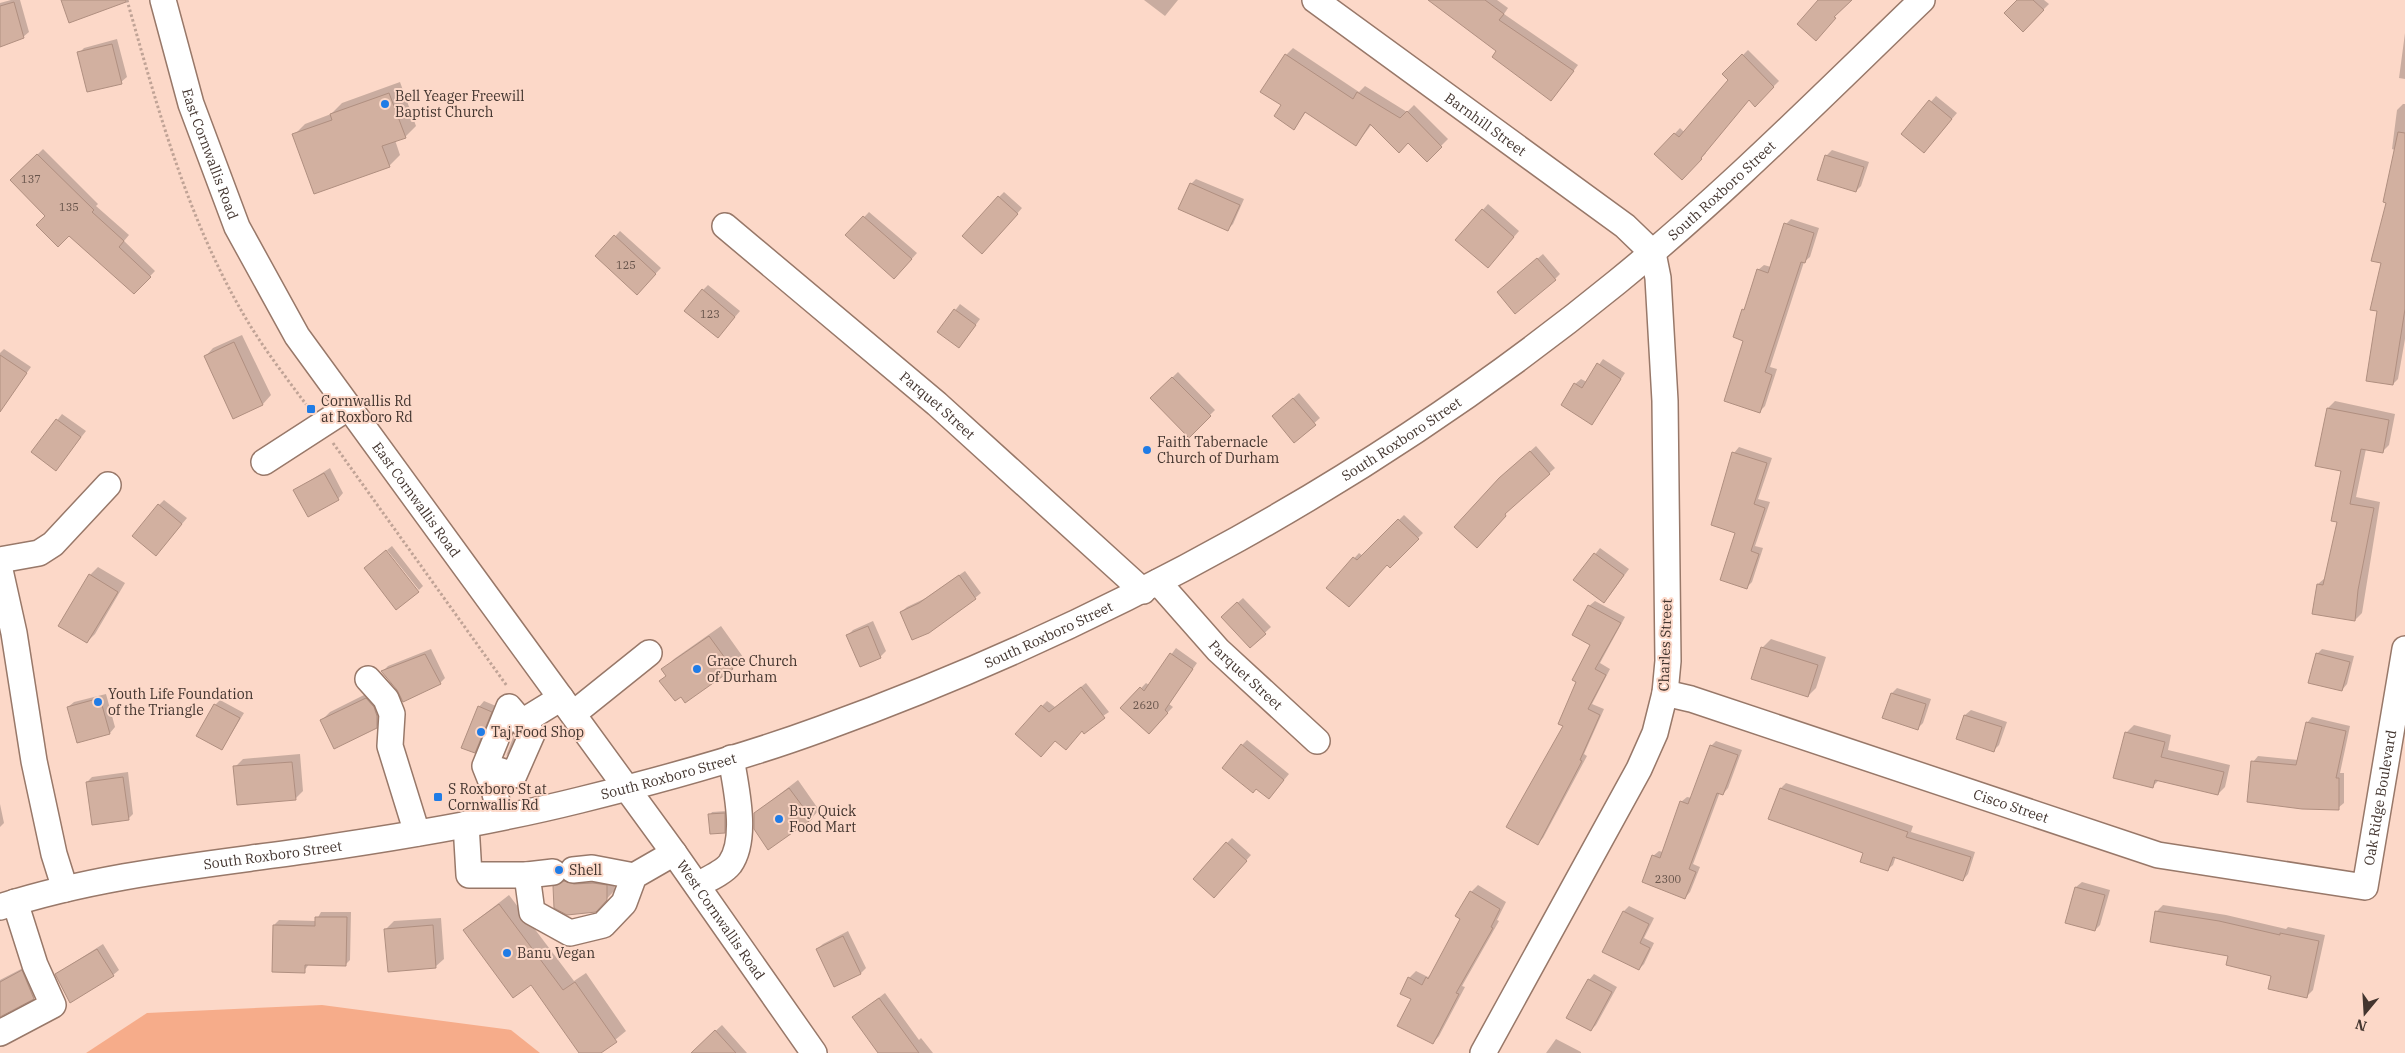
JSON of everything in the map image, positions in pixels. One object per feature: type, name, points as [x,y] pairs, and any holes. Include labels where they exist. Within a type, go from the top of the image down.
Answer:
[{"type":"street","name":"East Cornwallis Road","points":[[163,0],[191,104],[236,227],[298,336],[626,788]]},
{"type":"street","name":"Barnhill Street","points":[[1316,0],[1625,226],[1653,253]]},
{"type":"street","name":"South Roxboro Street","points":[[7,904],[65,889],[156,870],[308,851],[417,833],[574,802],[626,788],[817,731],[943,682],[1150,586],[1363,465],[1468,395],[1563,325],[1653,253],[1922,0]]},
{"type":"street","name":"Parquet Street","points":[[725,226],[1150,586],[1317,741]]},
{"type":"street","name":"Charles Street","points":[[1483,1053],[1639,769],[1655,733],[1665,692],[1668,661],[1665,401],[1658,278],[1653,253]]},
{"type":"street","points":[[264,462],[348,406]]},
{"type":"street","points":[[0,560],[39,553],[53,544],[108,485]]},
{"type":"street","points":[[0,570],[14,633],[34,761],[65,889]]},
{"type":"street","name":"Oak Ridge Boulevard","points":[[2365,886],[2405,649]]},
{"type":"street","points":[[501,817],[493,786],[485,766],[509,707],[522,722],[567,706],[649,653]]},
{"type":"street","points":[[368,679],[386,699],[392,714],[390,746],[417,833]]},
{"type":"street","name":"Cisco Street","points":[[1665,692],[1691,699],[2158,855],[2365,886]]},
{"type":"street","points":[[697,885],[729,864],[740,836],[739,807],[731,758]]},
{"type":"street","name":"West Cornwallis Road","points":[[626,788],[697,885],[814,1053]]},
{"type":"street","points":[[466,824],[469,875],[527,875],[592,868],[634,876]]},
{"type":"street","points":[[527,875],[532,912],[570,934],[603,925],[624,903],[634,876],[674,853]]},
{"type":"street","points":[[0,1033],[53,1005],[7,904]]},
{"type":"shaded area","points":[[322,1005],[511,1030],[540,1053],[86,1053],[147,1013]]},
{"type":"building","points":[[61,0],[126,0],[126,2],[69,23]]},
{"type":"building","points":[[1428,0],[1485,0],[1504,14],[1499,20],[1574,71],[1551,101],[1492,57],[1496,51]]},
{"type":"building","points":[[1818,0],[1852,0],[1834,17],[1836,18],[1816,41],[1797,24]]},
{"type":"building","points":[[2017,0],[2033,0],[2044,10],[2023,32],[2004,13]]},
{"type":"building","points":[[14,2],[24,38],[0,47],[0,6]]},
{"type":"building","points":[[112,44],[122,84],[87,92],[77,52]]},
{"type":"building","points":[[1285,54],[1353,99],[1357,92],[1400,118],[1407,111],[1442,147],[1427,162],[1408,143],[1399,153],[1370,124],[1356,146],[1305,112],[1294,130],[1274,116],[1281,105],[1260,92]]},
{"type":"building","points":[[1742,54],[1774,87],[1755,107],[1749,100],[1702,159],[1682,180],[1654,154],[1674,133],[1679,137],[1728,80],[1722,74]]},
{"type":"building","points":[[389,93],[406,138],[382,146],[390,167],[314,194],[292,134],[332,120],[330,114]]},
{"type":"building","points":[[1929,100],[1952,119],[1924,153],[1901,134]]},
{"type":"building","points":[[2398,132],[2405,133],[2405,309],[2393,385],[2366,381],[2377,311],[2370,310],[2381,263],[2371,261],[2386,203],[2383,202]]},
{"type":"building","points":[[37,154],[94,210],[92,212],[124,241],[119,247],[151,277],[134,294],[69,236],[58,247],[36,225],[45,216],[10,180]]},
{"type":"building","points":[[1825,155],[1864,167],[1856,192],[1817,180]]},
{"type":"building","points":[[1190,183],[1240,205],[1228,231],[1178,209]]},
{"type":"building","points":[[998,196],[1018,214],[982,254],[962,236]]},
{"type":"building","points":[[1482,209],[1514,237],[1488,268],[1455,240]]},
{"type":"building","points":[[863,216],[912,259],[894,279],[845,235]]},
{"type":"building","points":[[1784,223],[1814,233],[1805,263],[1801,262],[1765,372],[1772,375],[1760,413],[1724,401],[1743,341],[1733,337],[1742,309],[1744,310],[1757,269],[1768,273]]},
{"type":"building","points":[[614,235],[656,274],[637,295],[595,256]]},
{"type":"building","points":[[1537,258],[1556,280],[1515,314],[1497,292]]},
{"type":"building","points":[[702,289],[735,317],[718,338],[684,311]]},
{"type":"building","points":[[954,309],[976,325],[959,348],[937,332]]},
{"type":"building","points":[[234,342],[263,405],[233,419],[204,356]]},
{"type":"building","points":[[0,355],[27,373],[0,412]]},
{"type":"building","points":[[1597,363],[1621,379],[1592,425],[1561,405],[1574,383],[1582,388]]},
{"type":"building","points":[[1172,377],[1211,416],[1189,438],[1150,398]]},
{"type":"building","points":[[1293,398],[1316,425],[1294,443],[1272,416]]},
{"type":"building","points":[[2327,408],[2389,420],[2383,453],[2361,449],[2350,504],[2374,508],[2358,590],[2355,621],[2312,614],[2317,584],[2323,585],[2337,522],[2331,521],[2341,471],[2315,466]]},
{"type":"building","points":[[56,419],[81,437],[56,471],[31,452]]},
{"type":"building","points":[[1530,451],[1550,474],[1505,514],[1506,516],[1477,548],[1454,527],[1499,478]]},
{"type":"building","points":[[1732,452],[1767,463],[1754,504],[1765,508],[1751,551],[1759,554],[1747,589],[1720,580],[1735,533],[1711,525]]},
{"type":"building","points":[[324,473],[339,500],[308,517],[293,490]]},
{"type":"building","points":[[158,504],[182,524],[156,556],[132,536]]},
{"type":"building","points":[[1398,519],[1419,539],[1390,568],[1387,565],[1349,607],[1326,588],[1353,557],[1357,560]]},
{"type":"building","points":[[386,550],[419,592],[396,610],[364,568]]},
{"type":"building","points":[[1594,553],[1624,575],[1604,603],[1573,580]]},
{"type":"building","points":[[89,574],[118,592],[87,643],[58,626]]},
{"type":"building","points":[[959,575],[976,599],[929,633],[912,640],[900,612],[919,603]]},
{"type":"building","points":[[1237,602],[1266,634],[1250,648],[1221,617]]},
{"type":"building","points":[[1588,605],[1621,623],[1595,669],[1606,675],[1588,709],[1600,715],[1580,760],[1582,761],[1538,845],[1506,827],[1563,726],[1558,724],[1576,682],[1572,680],[1590,645],[1572,635]]},
{"type":"building","points":[[868,626],[881,658],[860,667],[846,635]]},
{"type":"building","name":"Grace Church of Durham","points":[[709,636],[733,669],[685,703],[681,697],[675,701],[659,681],[666,676],[661,669]]},
{"type":"building","points":[[1761,647],[1818,665],[1808,697],[1751,679]]},
{"type":"building","points":[[1170,653],[1193,669],[1165,710],[1168,713],[1149,734],[1120,708],[1140,687],[1144,691]]},
{"type":"building","points":[[2316,653],[2350,662],[2342,691],[2308,683]]},
{"type":"building","points":[[425,654],[441,684],[403,702],[397,690],[381,671]]},
{"type":"building","points":[[1081,687],[1105,718],[1084,734],[1082,731],[1066,750],[1055,741],[1041,757],[1015,734],[1041,705],[1049,712]]},
{"type":"building","points":[[1891,693],[1926,704],[1918,730],[1882,718]]},
{"type":"building","points":[[100,698],[110,734],[77,743],[67,707]]},
{"type":"building","points":[[366,698],[374,707],[377,716],[377,728],[334,749],[320,720]]},
{"type":"building","points":[[214,704],[240,718],[222,750],[196,736]]},
{"type":"building","points":[[478,706],[492,712],[475,753],[461,748]]},
{"type":"building","points":[[1964,715],[2002,727],[1994,752],[1956,739]]},
{"type":"building","points":[[2306,722],[2346,731],[2336,778],[2339,778],[2339,810],[2302,809],[2247,802],[2251,761],[2296,765]]},
{"type":"building","points":[[2125,732],[2165,742],[2161,757],[2224,772],[2218,795],[2155,780],[2153,788],[2113,778]]},
{"type":"building","points":[[1241,744],[1284,780],[1269,799],[1256,789],[1253,793],[1222,768]]},
{"type":"building","points":[[1710,745],[1738,755],[1723,795],[1717,793],[1689,869],[1696,872],[1685,899],[1642,882],[1652,855],[1660,858],[1680,801],[1688,804]]},
{"type":"building","points":[[292,762],[296,800],[237,805],[233,766]]},
{"type":"building","points":[[123,777],[129,820],[92,825],[86,782]]},
{"type":"building","name":"Buy Quick Food Mart","points":[[789,788],[812,819],[768,850],[754,829],[754,813]]},
{"type":"building","points":[[1780,788],[1908,832],[1906,837],[1971,857],[1963,881],[1893,857],[1888,871],[1860,862],[1863,853],[1768,819]]},
{"type":"building","points":[[725,813],[725,833],[710,834],[708,814]]},
{"type":"building","points":[[1226,842],[1247,861],[1214,898],[1193,879]]},
{"type":"building","points":[[564,881],[574,884],[593,883],[607,885],[607,900],[596,912],[567,915],[554,908],[553,886]]},
{"type":"building","points":[[2075,887],[2105,895],[2095,931],[2065,923]]},
{"type":"building","points":[[1470,891],[1500,909],[1491,927],[1493,928],[1456,993],[1459,994],[1433,1044],[1397,1026],[1411,999],[1400,994],[1408,977],[1422,985],[1426,977],[1428,979],[1460,919],[1455,916]]},
{"type":"building","points":[[499,904],[563,990],[575,982],[617,1042],[601,1053],[579,1053],[531,985],[513,998],[463,930]]},
{"type":"building","points":[[1623,911],[1649,924],[1640,943],[1650,948],[1639,970],[1602,952]]},
{"type":"building","points":[[2155,911],[2219,921],[2280,935],[2280,933],[2319,941],[2307,998],[2268,989],[2271,976],[2226,965],[2228,956],[2150,942]]},
{"type":"building","points":[[315,917],[347,917],[346,966],[305,965],[305,973],[272,972],[273,925],[315,926]]},
{"type":"building","points":[[433,925],[436,968],[388,972],[384,929]]},
{"type":"building","points":[[843,936],[861,974],[834,987],[816,949]]},
{"type":"building","points":[[97,949],[114,976],[70,1003],[55,974]]},
{"type":"building","points":[[22,970],[34,999],[0,1017],[0,982]]},
{"type":"building","points":[[1588,979],[1612,992],[1591,1031],[1566,1018]]},
{"type":"building","points":[[879,998],[919,1053],[878,1053],[852,1017]]},
{"type":"building","points":[[715,1030],[736,1053],[691,1053]]},
{"type":"place","name":"Bell Yeager Freewill Baptist Church","points":[[385,104]]},
{"type":"place","name":"Cornwallis Rd at Roxboro Rd","points":[[311,409]]},
{"type":"place","name":"Faith Tabernacle Church of Durham","points":[[1147,450]]},
{"type":"place","name":"Grace Church of Durham","points":[[697,669]]},
{"type":"place","name":"Youth Life Foundation of the Triangle","points":[[98,702]]},
{"type":"place","name":"Taj Food Shop","points":[[481,732]]},
{"type":"place","name":"S Roxboro St at Cornwallis Rd","points":[[438,797]]},
{"type":"place","name":"Buy Quick Food Mart","points":[[779,819]]},
{"type":"place","name":"Shell","points":[[559,870]]},
{"type":"place","name":"Banu Vegan","points":[[507,953]]}]
